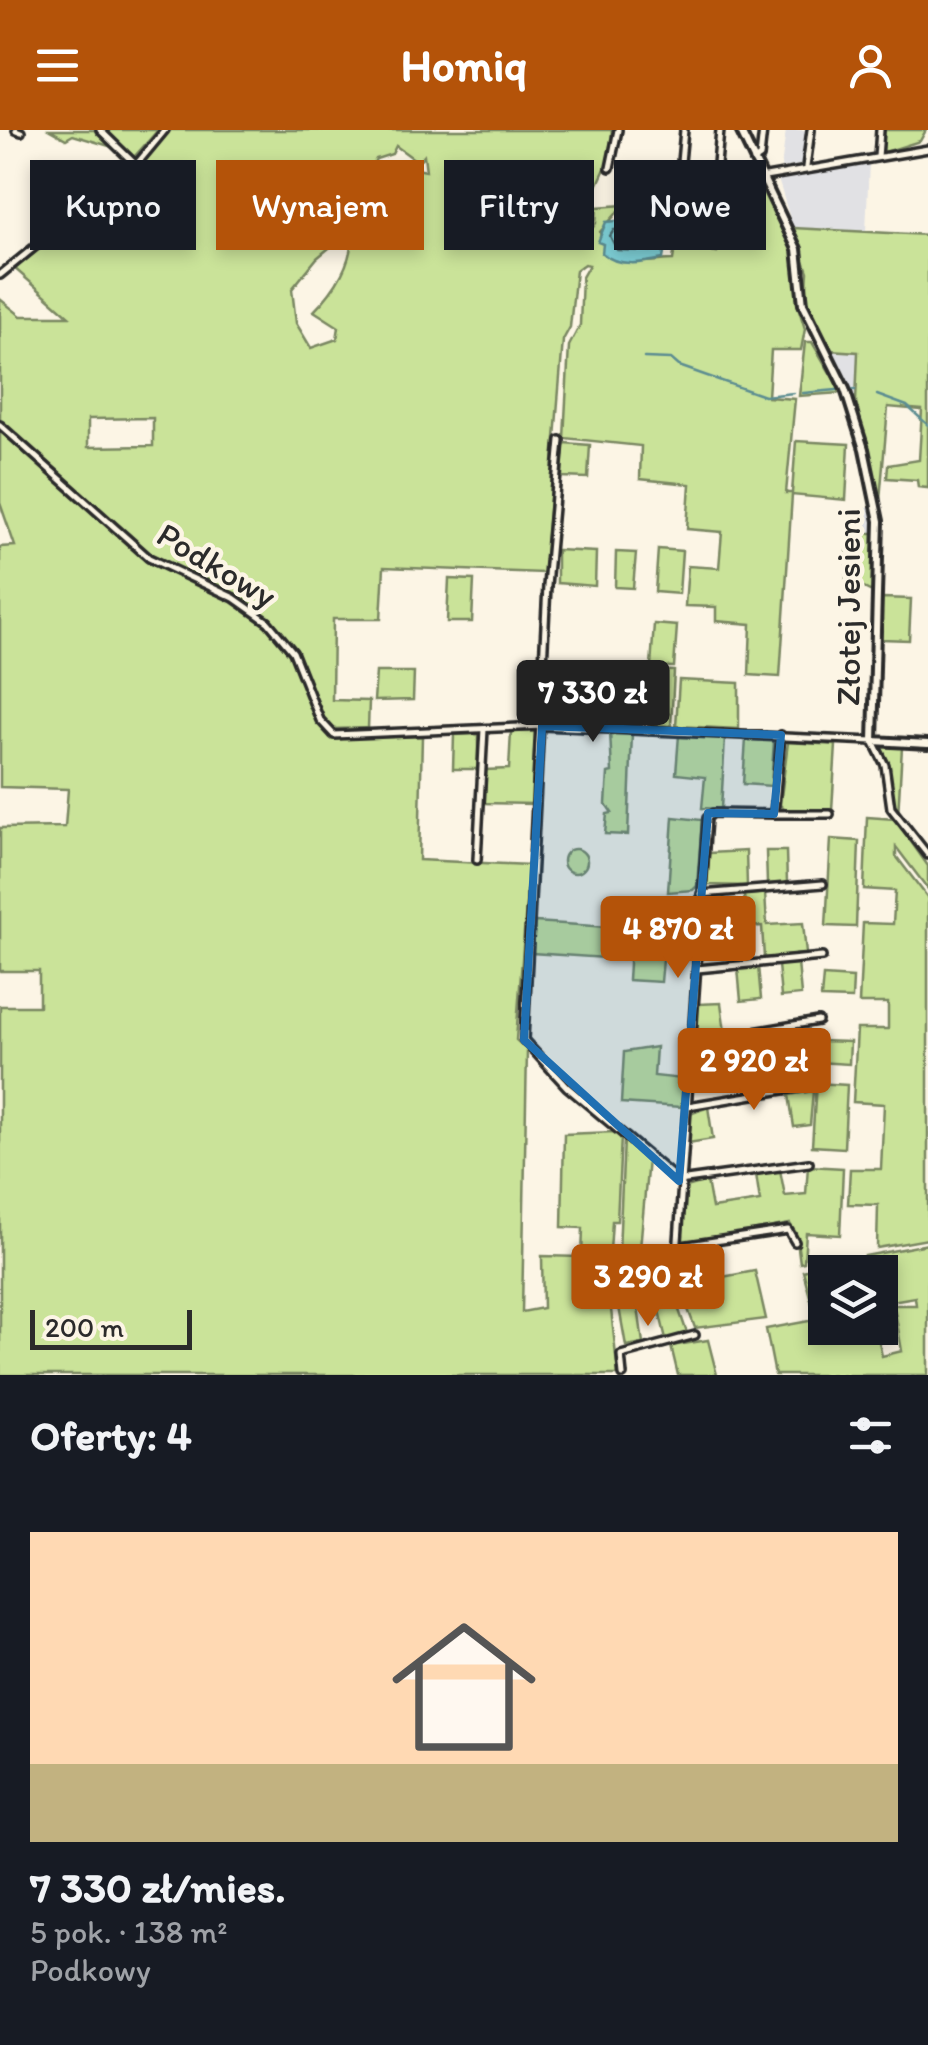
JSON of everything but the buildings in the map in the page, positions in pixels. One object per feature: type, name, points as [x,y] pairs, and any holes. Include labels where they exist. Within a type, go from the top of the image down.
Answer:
[{"type":"street","points":[[100,130],[132,160]]},
{"type":"street","points":[[139,160],[165,130]]},
{"type":"street","points":[[610,168],[618,130]]},
{"type":"street","points":[[681,160],[684,130]]},
{"type":"street","points":[[717,160],[720,130]]},
{"type":"street","name":"Złotej Jesieni","points":[[740,130],[754,160]]},
{"type":"street","points":[[756,160],[760,157],[763,130]]},
{"type":"street","points":[[806,168],[811,130]]},
{"type":"street","points":[[878,157],[880,130]]},
{"type":"street","points":[[766,176],[928,146]]},
{"type":"street","name":"Złotej Jesieni","points":[[766,186],[800,258],[803,304],[852,408],[879,521],[873,741],[885,765],[891,808],[928,855]]},
{"type":"street","points":[[1,272],[30,249]]},
{"type":"street","name":"Podkowy","points":[[0,425],[149,558],[234,598],[268,622],[301,667],[325,729],[334,734],[542,726],[928,744]]},
{"type":"street","points":[[560,440],[548,586],[524,1040],[567,1087],[679,1181],[809,1162]]},
{"type":"street","points":[[477,860],[484,729]]},
{"type":"street","points":[[774,814],[782,736]]},
{"type":"street","points":[[675,1286],[679,1181],[688,1106],[708,815],[830,814]]},
{"type":"street","points":[[702,894],[824,884]]},
{"type":"street","points":[[696,969],[822,957]]},
{"type":"street","points":[[692,1042],[818,1021]]},
{"type":"street","points":[[688,1106],[814,1085]]},
{"type":"street","points":[[675,1247],[788,1230],[795,1242]]},
{"type":"street","points":[[624,1375],[621,1355],[694,1334]]},
{"type":"highlighted area","points":[[542,726],[781,735],[774,814],[708,813],[679,1181],[524,1040]]},
{"type":"shaded area","points":[[786,130],[808,130],[804,160],[800,165],[781,168]]},
{"type":"shaded area","points":[[869,162],[866,232],[793,228],[778,179]]},
{"type":"shaded area","points":[[831,350],[859,352],[856,402],[851,391]]},
{"type":"shaded area","points":[[850,508],[871,508],[874,533],[848,533]]},
{"type":"green space","points":[[50,130],[96,130],[116,148],[73,135],[66,139]]},
{"type":"green space","points":[[105,130],[158,130],[134,157]]},
{"type":"green space","points":[[167,130],[612,130],[609,160],[594,193],[594,160],[444,160],[444,250],[594,250],[597,207],[614,206],[614,216],[600,232],[603,245],[617,259],[673,260],[675,250],[766,250],[766,195],[796,258],[797,303],[805,329],[801,350],[771,350],[768,397],[795,399],[786,493],[792,493],[796,441],[849,444],[846,500],[792,495],[780,677],[749,675],[751,624],[716,621],[716,607],[685,606],[688,566],[719,568],[722,532],[687,529],[690,484],[640,479],[641,446],[564,438],[569,346],[580,325],[582,277],[589,265],[584,264],[576,270],[570,327],[563,340],[544,573],[384,567],[381,619],[333,619],[332,700],[369,701],[368,728],[331,729],[330,737],[422,736],[419,860],[529,865],[516,1040],[527,1050],[522,1312],[543,1308],[542,1256],[582,1257],[583,1228],[562,1227],[564,1134],[615,1132],[621,1136],[617,1221],[612,1221],[608,1281],[618,1375],[0,1375],[0,1006],[39,1006],[39,971],[0,971],[0,828],[65,827],[68,789],[0,787],[0,547],[15,546],[0,503],[0,299],[21,316],[69,316],[13,267],[34,250],[196,250],[196,160],[143,160]],"holes":[[[153,418],[153,446],[88,447],[88,419]]]},
{"type":"green space","points":[[883,130],[926,130],[920,141],[882,153]]},
{"type":"green space","points":[[793,228],[928,235],[928,488],[918,487],[917,480],[887,478],[888,465],[919,460],[922,410],[888,407],[880,500],[856,402],[858,352],[829,350],[806,301],[808,272]]},
{"type":"green space","points":[[805,342],[812,342],[842,393],[799,396]]},
{"type":"green space","points":[[564,443],[590,445],[588,478],[562,477]]},
{"type":"green space","points":[[848,533],[874,533],[872,592],[846,579]]},
{"type":"green space","points":[[658,549],[682,551],[679,594],[655,592]]},
{"type":"green space","points":[[557,550],[596,552],[595,586],[557,583]]},
{"type":"green space","points":[[616,552],[636,553],[633,588],[615,587]]},
{"type":"green space","points":[[449,579],[474,580],[472,622],[447,622]]},
{"type":"green space","points":[[882,598],[911,599],[909,640],[881,639]]},
{"type":"green space","points":[[654,624],[677,626],[674,667],[651,666]]},
{"type":"green space","points":[[615,669],[674,671],[671,726],[651,725],[651,695],[614,694]]},
{"type":"green space","points":[[376,672],[414,672],[413,700],[374,701]]},
{"type":"green space","points":[[679,680],[739,683],[739,729],[676,726]]},
{"type":"green space","points":[[573,690],[591,690],[591,723],[572,723]]},
{"type":"green space","points":[[537,731],[533,804],[482,803],[484,770],[509,769],[511,732]]},
{"type":"green space","points":[[610,731],[632,733],[628,835],[605,834],[607,814],[612,813],[606,804],[608,773],[612,772]]},
{"type":"green space","points":[[478,734],[478,769],[453,769],[454,735]]},
{"type":"green space","points":[[679,735],[725,738],[721,809],[702,808],[705,777],[676,774]]},
{"type":"green space","points":[[746,739],[774,740],[771,786],[743,784]]},
{"type":"green space","points":[[788,742],[836,745],[832,810],[784,809],[780,805]]},
{"type":"green space","points":[[879,746],[902,747],[898,816]]},
{"type":"green space","points":[[673,817],[702,820],[697,886],[693,890],[668,892]]},
{"type":"green space","points":[[867,817],[895,819],[928,866],[928,889],[896,847],[896,856],[928,898],[928,1239],[877,1248],[878,1205],[848,1204],[850,1169],[881,1169],[884,1104],[853,1102],[857,1029],[888,1029],[888,1003],[859,1003],[863,923],[893,924],[895,891],[864,889]]},
{"type":"green space","points":[[831,839],[859,841],[856,927],[826,926]]},
{"type":"green space","points":[[575,849],[587,861],[575,873],[563,861]]},
{"type":"green space","points":[[746,851],[747,886],[707,885],[709,853]]},
{"type":"green space","points":[[766,851],[786,851],[787,883],[767,884]]},
{"type":"green space","points":[[765,893],[767,925],[803,923],[806,954],[764,958],[762,926],[747,927],[744,895]]},
{"type":"green space","points":[[724,896],[727,929],[704,931],[706,901]]},
{"type":"green space","points":[[535,922],[622,928],[620,959],[532,953]]},
{"type":"green space","points":[[630,947],[664,948],[661,982],[628,980]]},
{"type":"green space","points":[[798,963],[801,995],[781,997],[778,965]]},
{"type":"green space","points":[[758,966],[761,999],[741,1001],[738,968]]},
{"type":"green space","points":[[823,976],[853,978],[852,999],[821,998]]},
{"type":"green space","points":[[721,1003],[725,1032],[700,1036],[696,1033],[698,1004]]},
{"type":"green space","points":[[790,1031],[792,1086],[768,1089],[765,1034]]},
{"type":"green space","points":[[819,1041],[850,1042],[849,1064],[817,1062]]},
{"type":"green space","points":[[717,1042],[721,1069],[693,1073],[695,1049]]},
{"type":"green space","points":[[656,1047],[654,1076],[683,1079],[681,1107],[621,1103],[624,1052]]},
{"type":"green space","points":[[816,1083],[847,1085],[844,1148],[812,1146]]},
{"type":"green space","points":[[813,1091],[810,1125],[794,1127],[789,1095]]},
{"type":"green space","points":[[708,1107],[713,1139],[688,1143],[690,1114]]},
{"type":"green space","points":[[624,1139],[648,1159],[636,1293],[643,1343],[626,1346],[617,1296]]},
{"type":"green space","points":[[808,1166],[843,1168],[840,1235],[806,1233],[804,1262],[800,1263],[796,1233],[790,1224],[686,1243],[680,1239],[683,1188],[707,1181],[712,1208],[760,1201],[756,1174],[780,1170],[785,1196],[806,1194]]},
{"type":"green space","points":[[928,1244],[928,1375],[775,1375],[766,1329],[808,1321],[808,1345],[880,1345],[882,1356],[902,1351],[898,1305],[916,1305],[915,1297],[898,1300],[898,1255],[870,1255]]},
{"type":"green space","points":[[755,1271],[766,1319],[695,1328],[679,1285]]},
{"type":"green space","points":[[671,1287],[687,1333],[666,1339],[654,1290]]},
{"type":"green space","points":[[708,1340],[717,1375],[678,1375],[671,1346]]},
{"type":"water","points":[[614,221],[614,250],[665,250],[663,259],[623,263],[608,258],[602,253],[603,244],[598,242],[606,222]]},
{"type":"waterway","points":[[644,358],[671,359],[679,366],[764,396],[794,393]]},
{"type":"waterway","points":[[851,389],[855,390]]},
{"type":"waterway","points":[[803,393],[837,390]]},
{"type":"waterway","points":[[877,395],[907,406],[928,425]]}]
